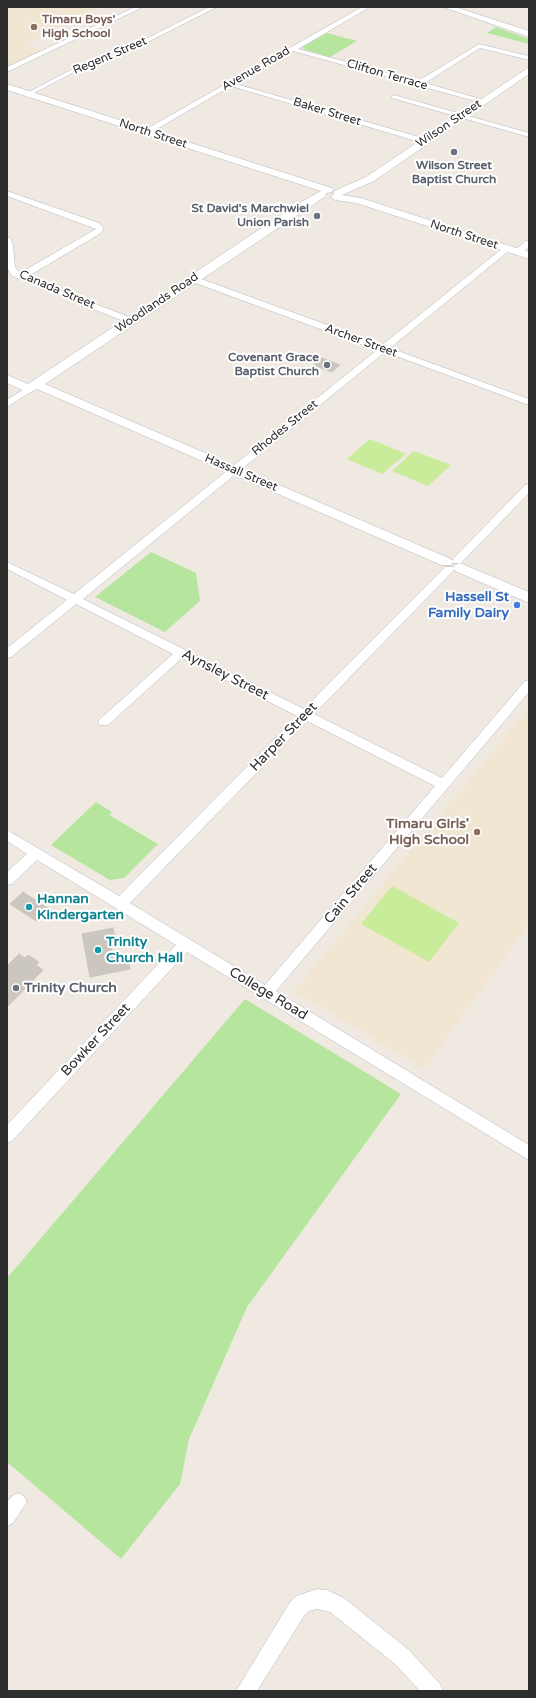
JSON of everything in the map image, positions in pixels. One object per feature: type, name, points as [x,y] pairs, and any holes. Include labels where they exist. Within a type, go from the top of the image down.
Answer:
[{"type":"street","points":[[7,70],[140,7]]},
{"type":"street","name":"Regent Street","points":[[28,94],[84,66],[122,53],[214,7]]},
{"type":"street","name":"Avenue Road","points":[[145,132],[367,7]]},
{"type":"street","points":[[447,7],[529,34]]},
{"type":"street","points":[[419,84],[479,46],[529,58]]},
{"type":"street","name":"Clifton Terrace","points":[[292,49],[482,101]]},
{"type":"street","name":"Wilson Street","points":[[331,193],[356,186],[370,179],[529,70]]},
{"type":"street","name":"Baker Street","points":[[230,84],[424,141]]},
{"type":"street","name":"North Street","points":[[7,87],[529,256]]},
{"type":"street","points":[[394,97],[529,135]]},
{"type":"street","name":"Wilson Street","points":[[355,200],[353,194],[364,186],[370,179]]},
{"type":"street","points":[[7,193],[96,225],[100,228],[98,231],[20,277]]},
{"type":"street","name":"Woodlands Road","points":[[7,404],[307,203],[331,193]]},
{"type":"street","name":"Canada Street","points":[[7,240],[10,245],[11,267],[15,274],[131,321]]},
{"type":"street","points":[[518,252],[529,243]]},
{"type":"street","name":"Rhodes Street","points":[[7,654],[507,249]]},
{"type":"street","name":"Archer Street","points":[[193,279],[529,402]]},
{"type":"street","name":"Hassall Street","points":[[7,379],[32,387],[234,470],[529,598]]},
{"type":"street","name":"Harper Street","points":[[120,904],[529,488]]},
{"type":"street","name":"Aynsley Street","points":[[7,565],[444,786]]},
{"type":"street","points":[[104,722],[181,653]]},
{"type":"street","name":"Cain Street","points":[[266,994],[529,684]]},
{"type":"street","name":"College Road","points":[[7,835],[529,1153]]},
{"type":"street","points":[[7,880],[36,853]]},
{"type":"street","name":"Bowker Street","points":[[7,1136],[186,944]]},
{"type":"street","points":[[7,1516],[18,1502]]},
{"type":"street","points":[[246,1691],[297,1609],[303,1603],[317,1599],[327,1600],[337,1605],[402,1658],[433,1691]]},
{"type":"shaded area","name":"Timaru Boys' High School","points":[[7,7],[98,8],[24,45],[43,51],[7,68]]},
{"type":"shaded area","name":"Timaru Girls' High School","points":[[529,708],[529,924],[424,1069],[294,991]]},
{"type":"green space","points":[[496,27],[529,39],[529,44],[487,33]]},
{"type":"green space","points":[[327,33],[357,41],[330,57],[303,49],[303,47]]},
{"type":"green space","points":[[370,439],[406,454],[382,474],[347,459]]},
{"type":"green space","points":[[414,451],[451,465],[428,486],[392,471]]},
{"type":"green space","points":[[151,552],[196,573],[200,601],[165,632],[95,597]]},
{"type":"green space","points":[[96,802],[112,812],[109,815],[158,844],[124,878],[110,880],[51,845]]},
{"type":"green space","points":[[392,886],[459,923],[429,962],[361,924]]},
{"type":"green space","points":[[245,999],[401,1094],[247,1307],[189,1439],[180,1484],[121,1559],[7,1462],[7,1278]]},
{"type":"building","name":"Covenant Grace Baptist Church","points":[[322,358],[340,365],[332,372],[313,365]]},
{"type":"building","name":"Hannan Kindergarten","points":[[23,892],[49,909],[36,921],[10,904]]},
{"type":"building","name":"Trinity Church Hall","points":[[113,928],[116,940],[110,941],[114,962],[128,959],[130,969],[90,977],[82,934]]},
{"type":"building","name":"Trinity Church","points":[[19,954],[25,958],[28,955],[39,962],[36,965],[43,970],[7,1007],[7,966]]},
{"type":"place","name":"Timaru Boys' High School","points":[[34,27]]},
{"type":"place","name":"Wilson Street Baptist Church","points":[[454,152]]},
{"type":"place","name":"St David's Marchwiel Union Parish","points":[[317,216]]},
{"type":"place","name":"Covenant Grace Baptist Church","points":[[327,365]]},
{"type":"place","name":"Hassell St Family Dairy","points":[[517,605]]},
{"type":"place","name":"Timaru Girls' High School","points":[[477,832]]},
{"type":"place","name":"Hannan Kindergarten","points":[[29,907]]},
{"type":"place","name":"Trinity Church Hall","points":[[98,950]]},
{"type":"place","name":"Trinity Church","points":[[16,988]]}]
